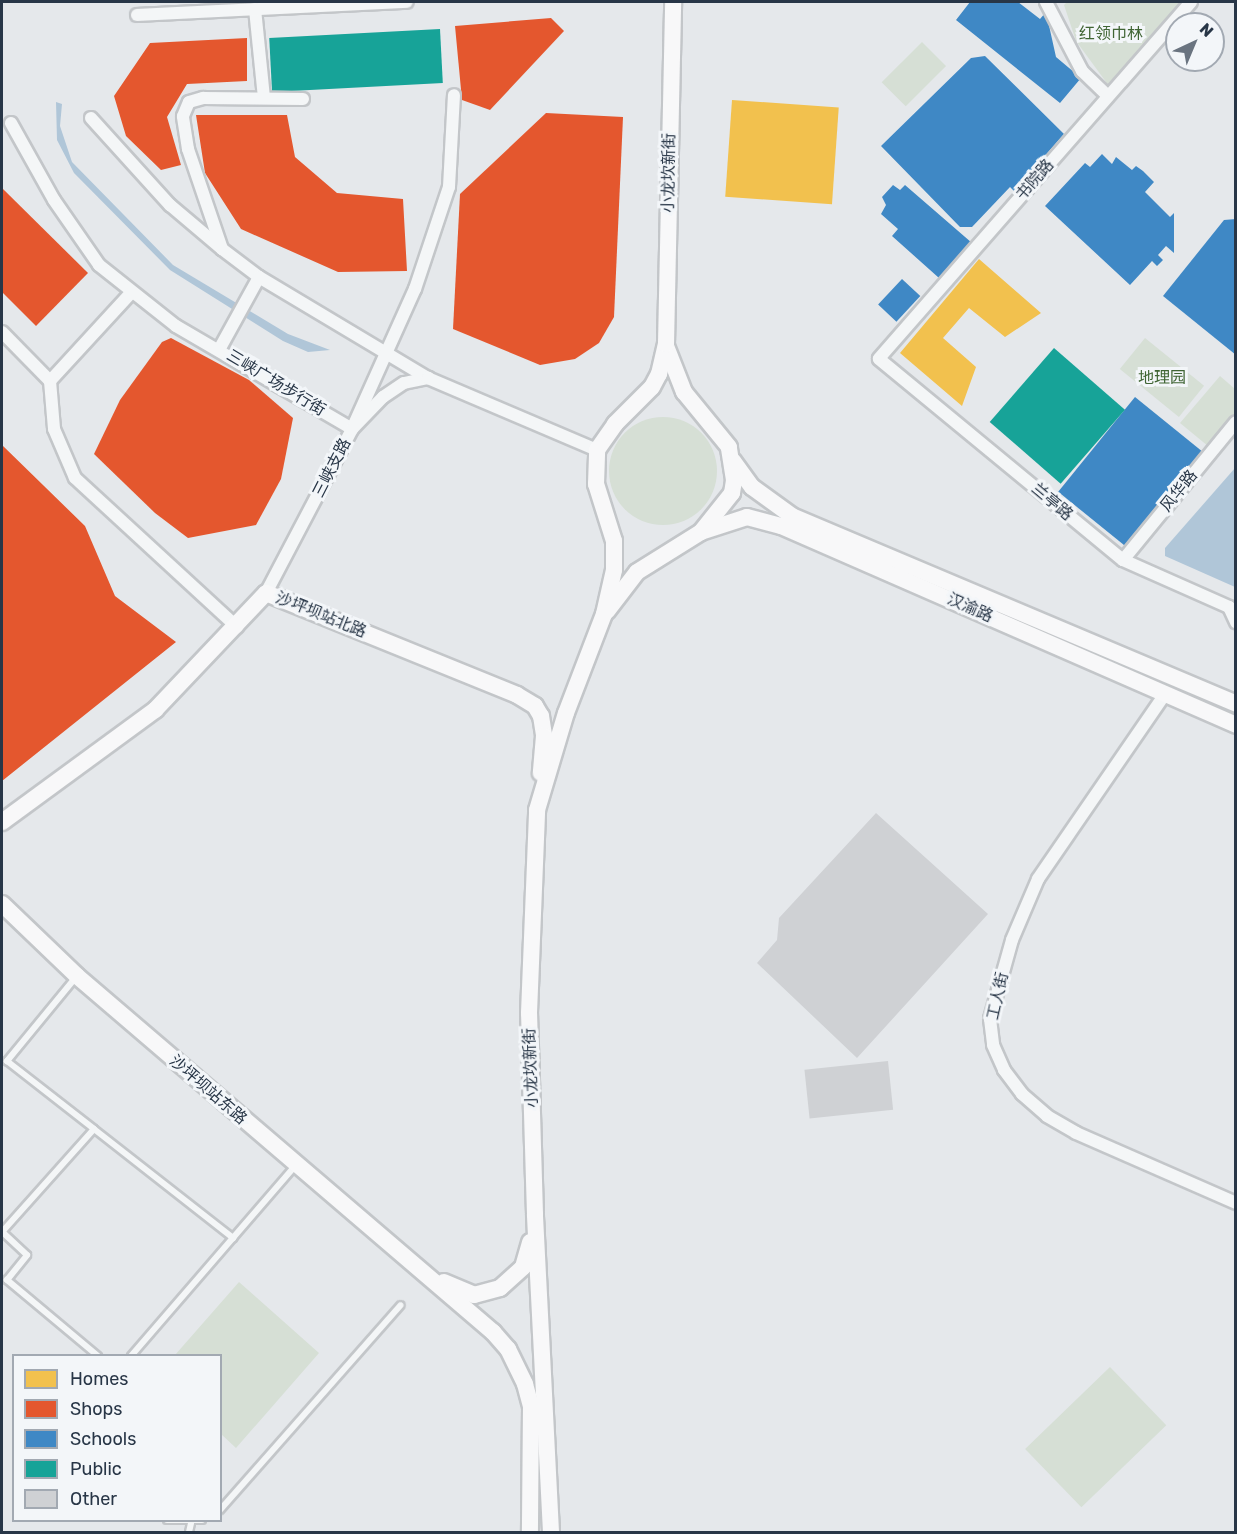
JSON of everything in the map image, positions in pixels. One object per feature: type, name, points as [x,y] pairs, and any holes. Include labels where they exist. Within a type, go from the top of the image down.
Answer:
[{"type":"main road","name":"小龙坎新街","points":[[551,1533],[535,1214],[529,1013],[537,810],[566,713],[604,614],[614,570],[614,541],[596,484],[597,450],[615,424],[652,387],[659,374],[666,344],[673,2]]},
{"type":"main road","name":"小龙坎新街","points":[[604,614],[643,566],[701,532],[732,493],[733,461],[721,433],[684,392],[666,344]]},
{"type":"main road","name":"汉渝路","points":[[733,461],[752,487],[792,516],[1235,702]]},
{"type":"main road","name":"汉渝路","points":[[701,532],[747,517],[781,526],[1236,724]]},
{"type":"main road","name":"沙坪坝站北路","points":[[2,822],[134,728],[237,627],[266,593],[517,695],[535,706],[541,716],[544,736],[537,810]]},
{"type":"main road","name":"沙坪坝站东路","points":[[2,904],[77,976],[295,1166],[419,1269]]},
{"type":"main road","points":[[419,1269],[474,1295],[500,1288],[523,1267],[535,1214]]},
{"type":"main road","points":[[419,1269],[493,1332],[522,1375],[531,1407],[530,1533]]},
{"type":"street","points":[[137,15],[407,2]]},
{"type":"street","points":[[1046,2],[1082,71],[1108,96]]},
{"type":"street","name":"书院路","points":[[879,359],[1191,2]]},
{"type":"street","points":[[255,9],[264,97]]},
{"type":"street","points":[[352,429],[383,352],[416,289],[449,187],[454,95]]},
{"type":"street","points":[[222,249],[188,149],[183,116],[189,102],[203,98],[303,99]]},
{"type":"street","points":[[91,117],[170,205],[259,277],[428,378],[597,450]]},
{"type":"street","name":"三峡广场步行街","points":[[11,123],[54,200],[99,265],[131,293],[176,326],[220,348],[352,429]]},
{"type":"street","points":[[220,348],[259,277]]},
{"type":"street","points":[[51,381],[131,293]]},
{"type":"street","points":[[2,332],[51,381],[54,429],[75,478],[237,627]]},
{"type":"street","name":"兰亭路","points":[[879,359],[1123,560],[1229,608],[1236,622]]},
{"type":"street","name":"三峡支路","points":[[266,593],[352,429],[383,397],[404,383],[428,378]]},
{"type":"street","name":"风华路","points":[[1123,560],[1236,422]]},
{"type":"street","name":"工人街","points":[[1165,694],[1038,879],[1012,940],[990,1019],[992,1036],[1004,1070],[1022,1094],[1047,1116],[1076,1133],[1236,1203]]},
{"type":"lane","points":[[77,976],[4,1058],[233,1238]]},
{"type":"lane","points":[[94,1129],[2,1232],[27,1255],[7,1280],[96,1354]]},
{"type":"lane","points":[[133,1354],[295,1166]]},
{"type":"lane","points":[[222,1508],[401,1305]]},
{"type":"lane","points":[[179,1522],[196,1522]]},
{"type":"lane","points":[[189,1533],[191,1523]]},
{"type":"green space","name":"红领巾林","points":[[1067,2],[1183,2],[1174,12],[1165,12],[1165,22],[1109,86],[1076,41],[1064,5]]},
{"type":"green space","points":[[922,42],[946,66],[906,106],[882,82]]},
{"type":"green space","name":"地理园","points":[[1145,338],[1204,386],[1179,417],[1120,369]]},
{"type":"green space","points":[[1220,376],[1235,389],[1235,425],[1214,451],[1180,423]]},
{"type":"green space","points":[[663,417],[684,421],[701,433],[713,450],[717,471],[713,492],[701,509],[684,521],[663,525],[642,521],[625,509],[613,492],[609,471],[613,450],[625,433],[642,421]]},
{"type":"green space","points":[[239,1282],[319,1353],[236,1448],[222,1435],[222,1354],[176,1354]]},
{"type":"green space","points":[[1110,1367],[1166,1425],[1081,1507],[1025,1449]]},
{"type":"water","points":[[56,102],[62,104],[60,126],[72,162],[173,265],[288,334],[330,350],[308,352],[283,341],[170,270],[74,173],[57,140]]},
{"type":"water","points":[[1235,468],[1235,587],[1165,556],[1165,548]]},
{"type":"building: Homes","points":[[732,100],[839,107],[832,204],[725,197]]},
{"type":"building: Homes","points":[[979,259],[1041,313],[1005,337],[969,308],[943,338],[976,367],[962,406],[900,353]]},
{"type":"building: Shops","points":[[551,18],[564,31],[490,110],[462,100],[455,26]]},
{"type":"building: Shops","points":[[247,38],[247,81],[187,84],[167,117],[181,165],[161,170],[126,136],[114,96],[150,43]]},
{"type":"building: Shops","points":[[546,113],[623,117],[614,317],[599,343],[575,359],[540,365],[453,329],[460,194]]},
{"type":"building: Shops","points":[[196,115],[287,115],[295,157],[337,193],[403,199],[407,271],[338,272],[241,229],[205,173]]},
{"type":"building: Shops","points":[[2,188],[88,273],[36,326],[2,292]]},
{"type":"building: Shops","points":[[171,338],[249,380],[293,418],[281,479],[256,525],[188,538],[155,513],[94,454],[120,400],[162,342]]},
{"type":"building: Shops","points":[[2,445],[85,526],[115,596],[176,642],[2,781]]},
{"type":"building: Schools","points":[[970,2],[1018,2],[1040,19],[1046,12],[1056,57],[1081,78],[1060,103],[956,20]]},
{"type":"building: Schools","points":[[985,56],[1064,134],[1014,191],[1010,187],[972,227],[960,227],[881,146],[971,58]]},
{"type":"building: Schools","points":[[1102,154],[1112,164],[1116,157],[1132,170],[1136,166],[1143,171],[1154,182],[1145,192],[1170,217],[1174,213],[1174,253],[1166,246],[1158,255],[1163,260],[1157,266],[1152,261],[1130,285],[1045,206],[1085,163],[1090,167]]},
{"type":"building: Schools","points":[[893,185],[900,190],[905,185],[972,243],[939,278],[892,236],[898,229],[881,214],[886,205],[882,197]]},
{"type":"building: Schools","points":[[1236,219],[1236,355],[1163,296],[1224,220]]},
{"type":"building: Schools","points":[[902,279],[920,296],[896,322],[878,305]]},
{"type":"building: Schools","points":[[1135,397],[1203,452],[1126,547],[1058,492]]},
{"type":"building: Public","points":[[440,29],[443,83],[272,92],[269,38]]},
{"type":"building: Public","points":[[1054,348],[1125,410],[1061,484],[990,422]]},
{"type":"building: Other","points":[[876,813],[988,914],[857,1058],[757,963],[777,940],[779,918]]},
{"type":"building: Other","points":[[888,1061],[893,1110],[810,1119],[804,1070]]}]
